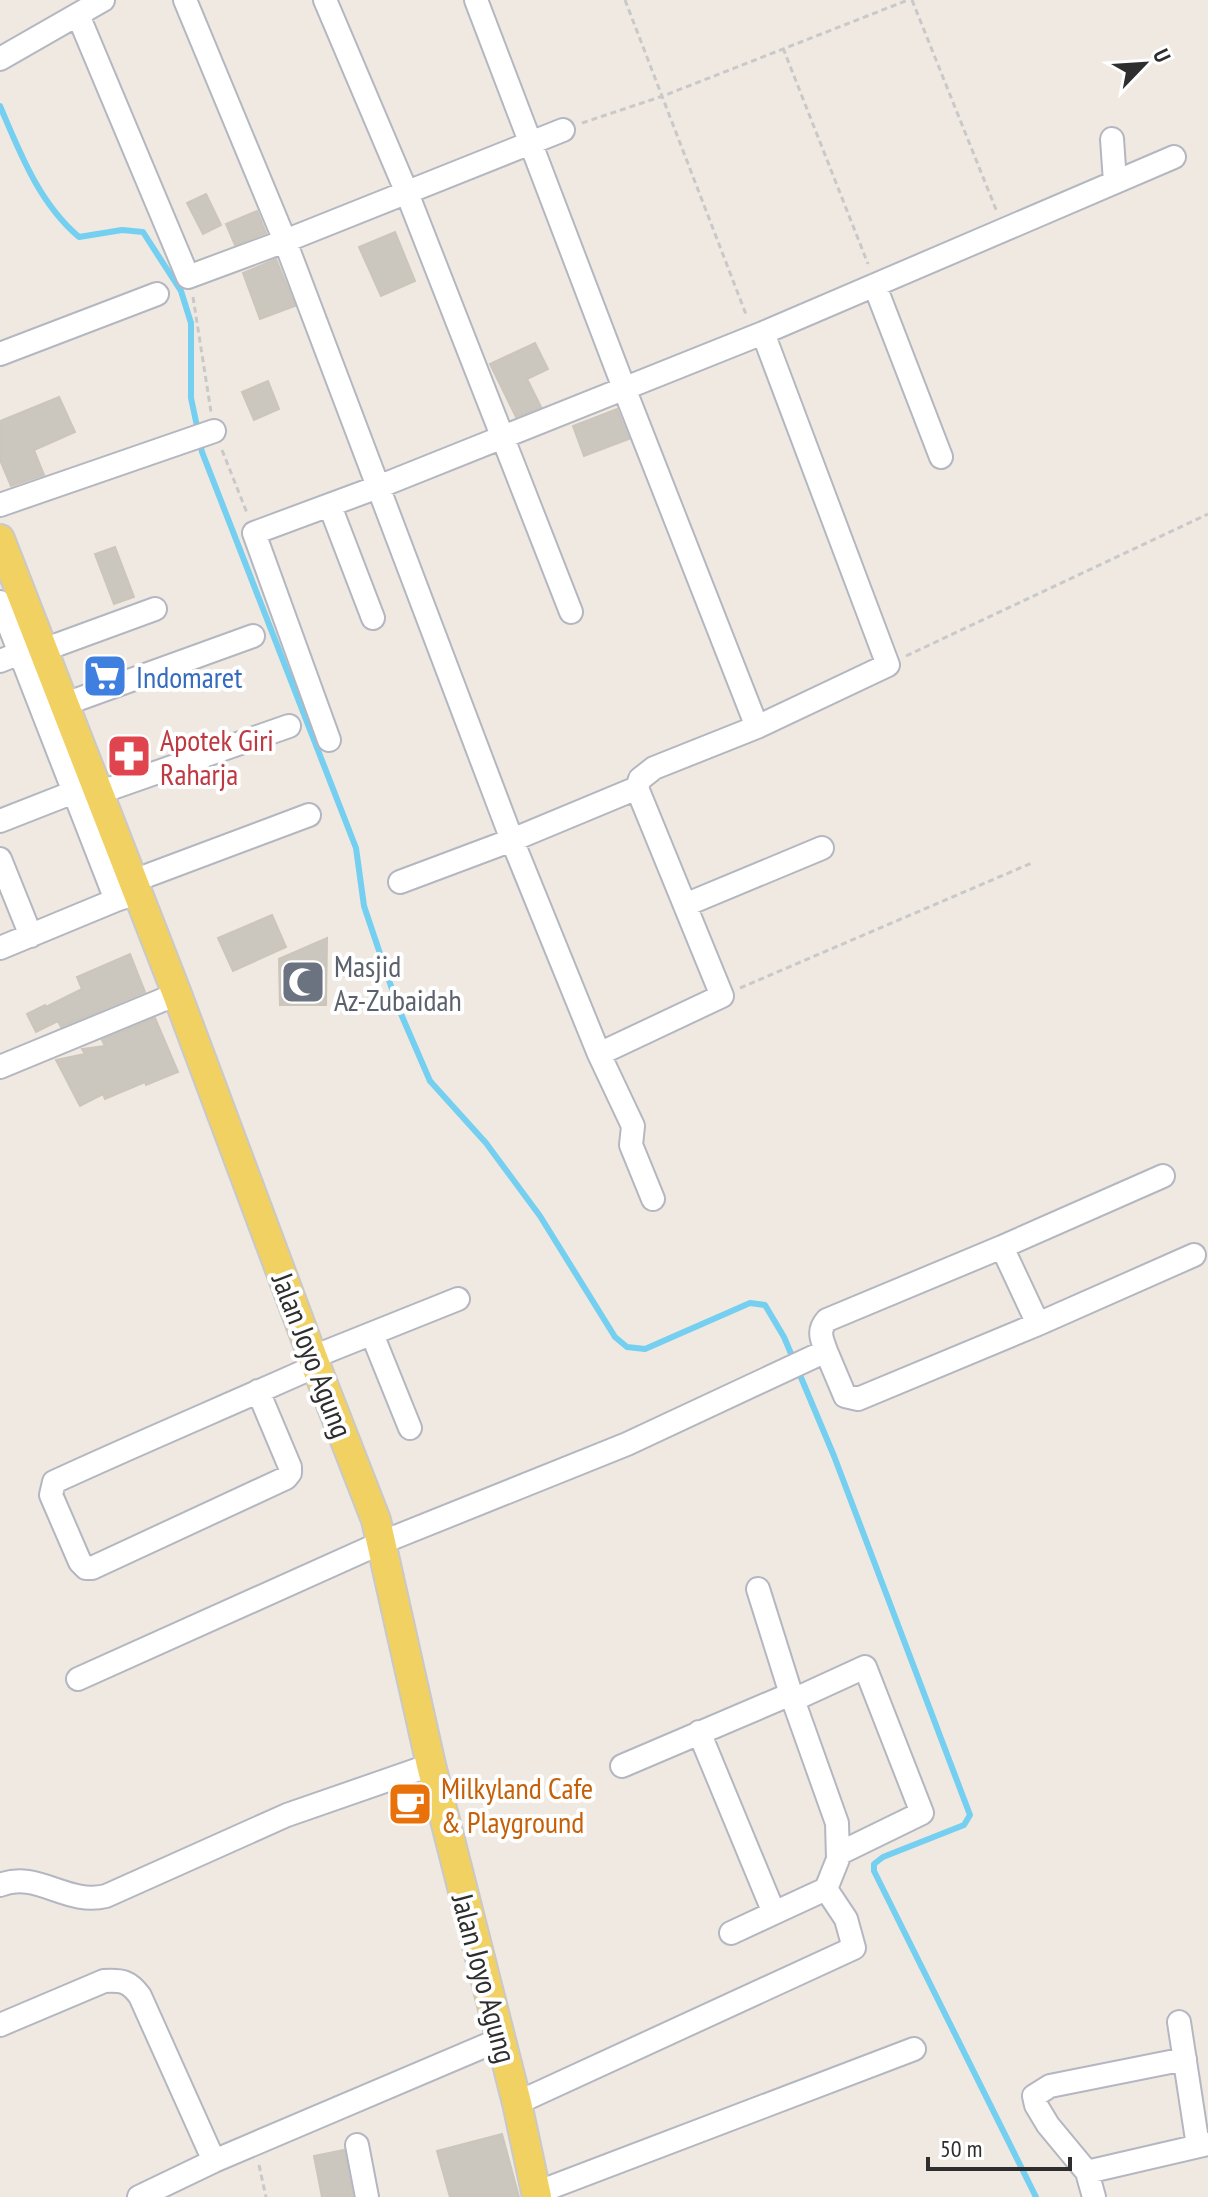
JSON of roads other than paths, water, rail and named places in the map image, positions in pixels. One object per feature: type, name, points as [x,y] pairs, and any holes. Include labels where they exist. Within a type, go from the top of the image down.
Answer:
[{"type":"main road","name":"Jalan Joyo Agung","points":[[0,539],[21,655],[65,704],[86,792],[177,994],[376,1520],[431,1765],[517,2103],[536,2195]]},
{"type":"street","points":[[0,59],[103,0]]},
{"type":"street","points":[[185,0],[285,241],[512,840],[599,1054],[633,1126],[631,1145],[653,1199]]},
{"type":"street","points":[[325,0],[407,193],[571,612]]},
{"type":"street","points":[[476,0],[757,727]]},
{"type":"street","points":[[78,15],[188,277],[563,130]]},
{"type":"street","points":[[1112,139],[1115,182]]},
{"type":"street","points":[[329,740],[254,533],[330,506],[759,335],[1174,157]]},
{"type":"street","points":[[875,286],[941,457]]},
{"type":"street","points":[[0,354],[157,294]]},
{"type":"street","points":[[599,1054],[722,996],[637,788],[640,779],[654,768],[757,727],[888,665],[759,335]]},
{"type":"street","points":[[0,505],[204,435]]},
{"type":"street","points":[[330,506],[373,618]]},
{"type":"street","points":[[0,602],[21,655],[86,792]]},
{"type":"street","points":[[21,655],[155,609]]},
{"type":"street","points":[[65,704],[253,636]]},
{"type":"street","points":[[0,821],[289,726]]},
{"type":"street","points":[[400,882],[637,788]]},
{"type":"street","points":[[0,948],[309,815]]},
{"type":"street","points":[[685,905],[822,848]]},
{"type":"street","points":[[0,859],[31,936]]},
{"type":"street","points":[[0,1067],[177,994]]},
{"type":"street","points":[[1163,1176],[827,1320],[821,1326],[820,1334],[826,1351],[845,1396],[858,1399],[1194,1255]]},
{"type":"street","points":[[1002,1247],[1038,1324]]},
{"type":"street","points":[[258,1391],[290,1467],[286,1478],[92,1568],[86,1568],[80,1562],[51,1495],[54,1482],[258,1391],[372,1334],[458,1299]]},
{"type":"street","points":[[372,1334],[410,1428]]},
{"type":"street","points":[[78,1679],[383,1542],[627,1444],[826,1351]]},
{"type":"street","points":[[731,1933],[826,1889],[838,1854],[837,1823],[758,1589]]},
{"type":"street","points":[[622,1766],[699,1732],[865,1667],[922,1813],[838,1854]]},
{"type":"street","points":[[699,1732],[774,1913]]},
{"type":"street","points":[[0,1885],[25,1880],[81,1898],[106,1896],[287,1815],[431,1765]]},
{"type":"street","points":[[517,2103],[854,1948],[846,1919],[826,1889]]},
{"type":"street","points":[[0,2025],[104,1981],[119,1980],[132,1985],[140,1996],[214,2161]]},
{"type":"street","points":[[1087,2172],[1203,2145],[1179,2022]]},
{"type":"street","points":[[139,2197],[214,2161],[501,2039]]},
{"type":"street","points":[[536,2195],[914,2049]]},
{"type":"street","points":[[1094,2197],[1087,2172],[1048,2125],[1034,2096],[1050,2086],[1185,2059]]},
{"type":"street","points":[[357,2145],[367,2197]]},
{"type":"waterway","points":[[0,106],[32,176],[65,224],[79,237],[122,230],[143,232],[181,291],[191,323],[191,398],[198,431]]},
{"type":"waterway","points":[[200,442],[356,848],[364,906],[398,1007],[430,1081],[486,1143],[540,1216],[615,1337],[627,1347],[645,1349],[750,1303],[765,1305],[784,1337],[834,1456],[970,1815],[964,1825],[883,1857],[874,1864],[874,1871],[1036,2197]]},
{"type":"place","name":"Indomaret","points":[[105,676]]},
{"type":"place","name":"Apotek Giri Raharja","points":[[129,756]]},
{"type":"place","name":"Masjid Az-Zubaidah","points":[[303,982]]},
{"type":"place","name":"Milkyland Cafe & Playground","points":[[410,1804]]}]
